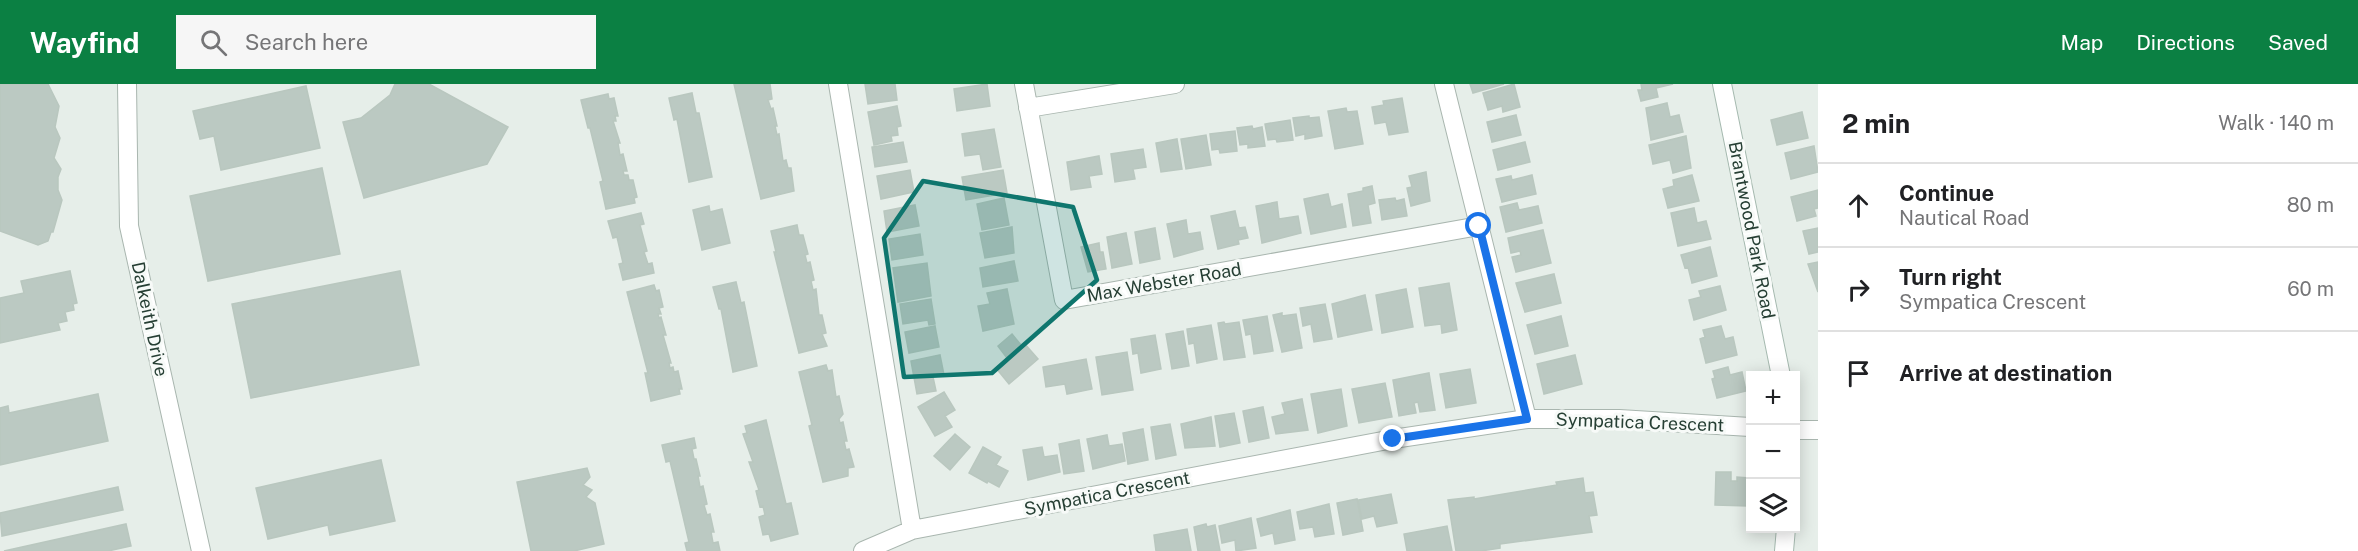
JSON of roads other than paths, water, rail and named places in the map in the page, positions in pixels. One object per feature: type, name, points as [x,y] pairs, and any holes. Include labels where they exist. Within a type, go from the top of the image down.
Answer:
[{"type":"street","name":"Dalkeith Drive","points":[[127,84],[129,226],[201,551]]},
{"type":"street","points":[[838,84],[912,530]]},
{"type":"street","name":"Max Webster Road","points":[[1024,84],[1064,300],[1479,226]]},
{"type":"street","points":[[1029,108],[1175,84]]},
{"type":"street","points":[[1444,84],[1527,419]]},
{"type":"street","name":"Brantwood Park Road","points":[[1722,84],[1780,371]]},
{"type":"street","name":"Sympatica Crescent","points":[[863,551],[912,530],[1393,439],[1527,419],[1619,418],[1746,428]]},
{"type":"street","points":[[1800,430],[1818,430]]},
{"type":"street","points":[[1784,551],[1786,533]]}]
